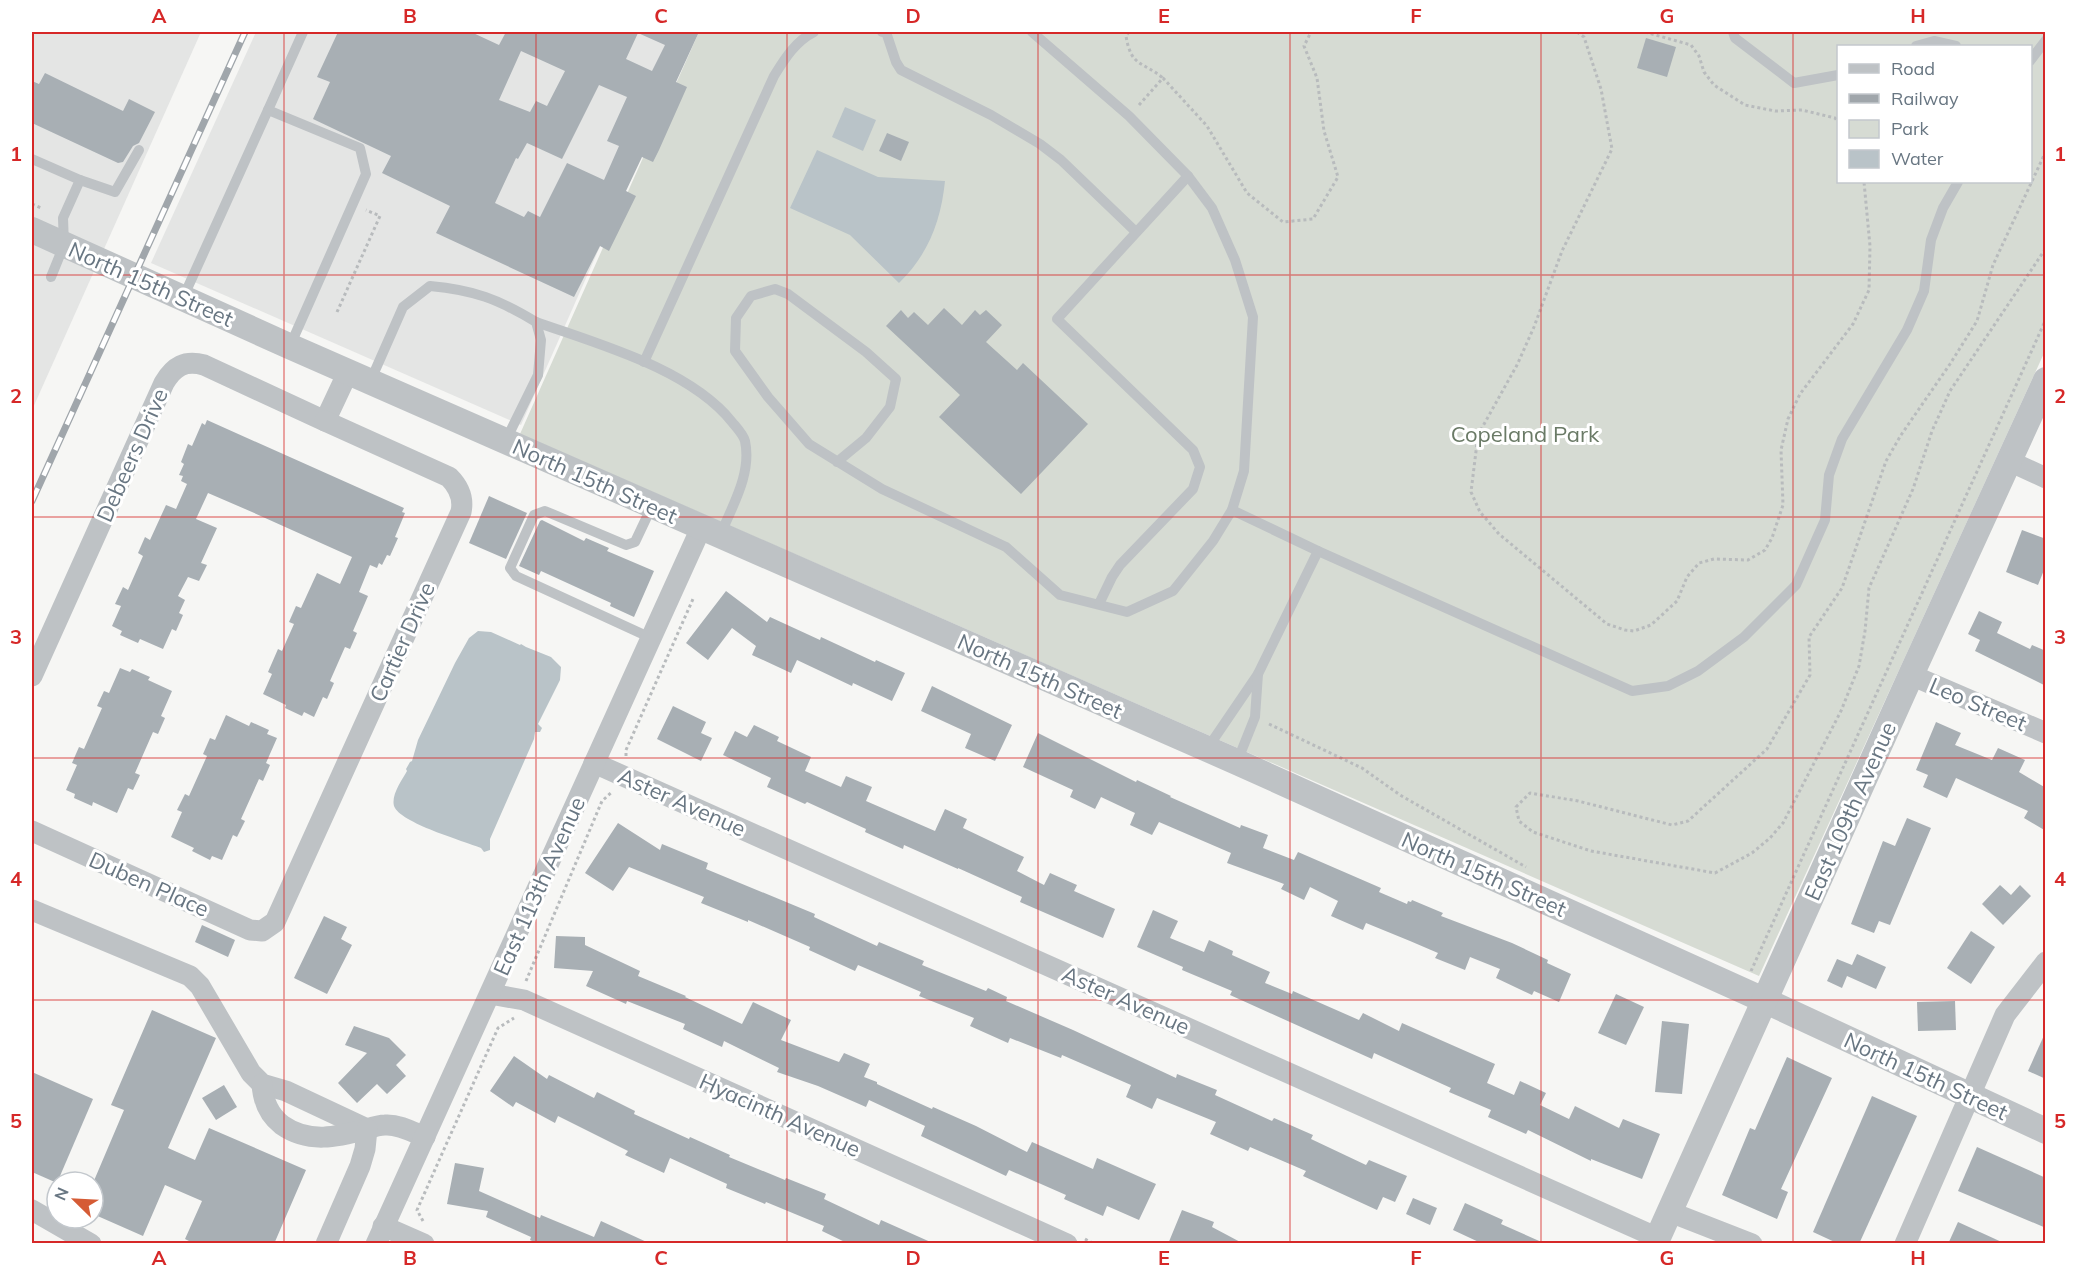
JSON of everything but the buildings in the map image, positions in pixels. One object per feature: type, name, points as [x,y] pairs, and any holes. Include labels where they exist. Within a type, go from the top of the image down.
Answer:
[{"type":"street","name":"North 15th Street","points":[[32,230],[359,377],[1236,762],[1766,1001],[2046,1131]]},
{"type":"street","name":"Debeers Drive","points":[[32,676],[164,383],[175,369],[189,363],[204,365],[325,421]]},
{"type":"street","points":[[325,421],[359,377]]},
{"type":"street","name":"East 109th Avenue","points":[[1657,1240],[2046,380]]},
{"type":"street","name":"Cartier Drive","points":[[267,929],[279,916],[463,505],[460,490],[449,477],[325,421]]},
{"type":"street","points":[[2008,461],[2046,478]]},
{"type":"street","name":"East 113th Avenue","points":[[379,1235],[651,638],[710,532]]},
{"type":"street","name":"Leo Street","points":[[1911,675],[2046,733]]},
{"type":"street","name":"Aster Avenue","points":[[594,763],[1657,1240]]},
{"type":"street","name":"Duben Place","points":[[32,831],[250,930],[267,929]]},
{"type":"street","points":[[32,910],[190,976],[200,986],[251,1073],[262,1084],[286,1091],[367,1129]]},
{"type":"street","points":[[1905,1244],[2005,1016],[2046,962]]},
{"type":"street","name":"Hyacinth Avenue","points":[[490,994],[524,1000],[1075,1241]]},
{"type":"street","points":[[262,1084],[265,1103],[270,1112],[283,1125],[309,1137],[326,1138],[386,1125],[396,1126],[425,1137]]},
{"type":"street","points":[[326,1244],[360,1166],[367,1129]]},
{"type":"street","points":[[32,1210],[91,1244]]},
{"type":"street","points":[[1670,1212],[1752,1244]]},
{"type":"street","points":[[379,1235],[424,1233]]},
{"type":"lane","points":[[183,298],[303,32]]},
{"type":"lane","points":[[644,362],[774,76],[799,41],[814,32]]},
{"type":"lane","points":[[884,32],[901,70],[991,115],[1040,144],[1061,160],[1136,232]]},
{"type":"lane","points":[[837,462],[866,438],[890,407],[896,379],[866,352],[788,294],[775,289],[751,296],[736,318],[735,351],[768,397],[809,444],[837,462],[882,489],[1006,547],[1060,595],[1127,612],[1173,591],[1213,541],[1232,510],[1244,471],[1253,317],[1235,260],[1212,208],[1188,176],[1128,116],[1032,32]]},
{"type":"lane","points":[[1733,32],[1734,38],[1794,83],[1837,75]]},
{"type":"lane","points":[[2032,60],[2046,40]]},
{"type":"lane","points":[[1920,45],[1934,41],[1952,45]]},
{"type":"lane","points":[[268,110],[360,148],[366,174],[290,346]]},
{"type":"lane","points":[[32,159],[115,192],[139,150]]},
{"type":"lane","points":[[1099,604],[1120,565],[1193,489],[1200,467],[1193,450],[1057,319],[1188,176]]},
{"type":"lane","points":[[51,277],[64,244],[63,218],[80,180]]},
{"type":"lane","points":[[1232,510],[1317,551],[1632,691],[1668,686],[1698,671],[1744,637],[1796,585],[1825,520],[1829,475],[1842,439],[1906,330],[1924,291],[1931,240],[1943,208],[1957,183]]},
{"type":"lane","points":[[359,377],[403,307],[430,286],[460,288],[505,303],[536,322],[644,362],[674,376],[720,407],[745,438],[746,470],[738,493],[710,532]]},
{"type":"lane","points":[[506,441],[538,375],[541,340],[536,322]]},
{"type":"lane","points":[[651,638],[516,576],[510,568],[534,514],[545,511],[626,545],[635,542],[652,506]]},
{"type":"lane","points":[[1206,749],[1258,674],[1317,551]]},
{"type":"lane","points":[[1236,762],[1255,717],[1258,674]]},
{"type":"path","points":[[1129,32],[1126,36],[1129,52],[1138,63],[1163,78],[1207,126],[1247,193],[1283,222],[1313,219],[1338,177],[1324,131],[1317,78],[1304,46],[1311,32]]},
{"type":"path","points":[[1577,32],[1584,37],[1601,89],[1612,149],[1562,251],[1534,327],[1517,365],[1478,435],[1471,492],[1480,512],[1499,534],[1607,624],[1634,631],[1651,625],[1677,602],[1687,577],[1699,563],[1714,559],[1748,560],[1765,550],[1772,538],[1783,505],[1781,450],[1788,419],[1800,394],[1853,324],[1869,290],[1870,246],[1864,183]]},
{"type":"path","points":[[1645,32],[1691,45],[1699,56],[1704,72],[1714,85],[1745,105],[1775,111],[1802,110],[1837,120]]},
{"type":"path","points":[[1128,116],[1163,78]]},
{"type":"path","points":[[2032,181],[2046,151]]},
{"type":"path","points":[[2031,183],[1993,265],[1977,321],[1901,435],[1887,461],[1842,588],[1809,637],[1810,675],[1767,749],[1688,821],[1672,825],[1578,801],[1530,793],[1516,807],[1519,821],[1533,832],[1591,850],[1715,873],[1752,853],[1770,838],[1783,823],[1803,789],[1841,711],[1859,666],[1869,588],[1912,489],[1932,431],[1950,391],[2046,248]]},
{"type":"path","points":[[337,312],[380,216],[353,204]]},
{"type":"path","points":[[1749,975],[2046,319]]},
{"type":"path","points":[[424,1233],[417,1210],[498,1028],[516,1017],[529,990],[525,980],[602,801],[627,777],[626,750],[693,598]]},
{"type":"path","points":[[1269,724],[1362,768],[1400,795],[1532,870]]},
{"type":"path","points":[[1075,1241],[1094,1244]]},
{"type":"shaded area","points":[[32,32],[201,32],[32,410]]},
{"type":"shaded area","points":[[256,32],[695,32],[521,425],[151,263]]},
{"type":"green space","name":"Copeland Park","points":[[699,32],[2045,32],[2045,351],[1759,976],[520,434]]},
{"type":"water","points":[[845,107],[876,120],[863,151],[832,137]]},
{"type":"water","points":[[817,150],[878,177],[945,181],[940,210],[931,236],[918,261],[899,283],[850,235],[790,208]]},
{"type":"water","points":[[478,631],[491,632],[551,657],[561,667],[560,680],[538,724],[542,728],[540,732],[535,732],[490,839],[490,850],[484,852],[481,848],[433,831],[408,819],[399,812],[393,802],[406,769],[412,761],[418,740],[455,663],[469,638]]},
{"type":"railway","points":[[32,501],[245,32]]}]
